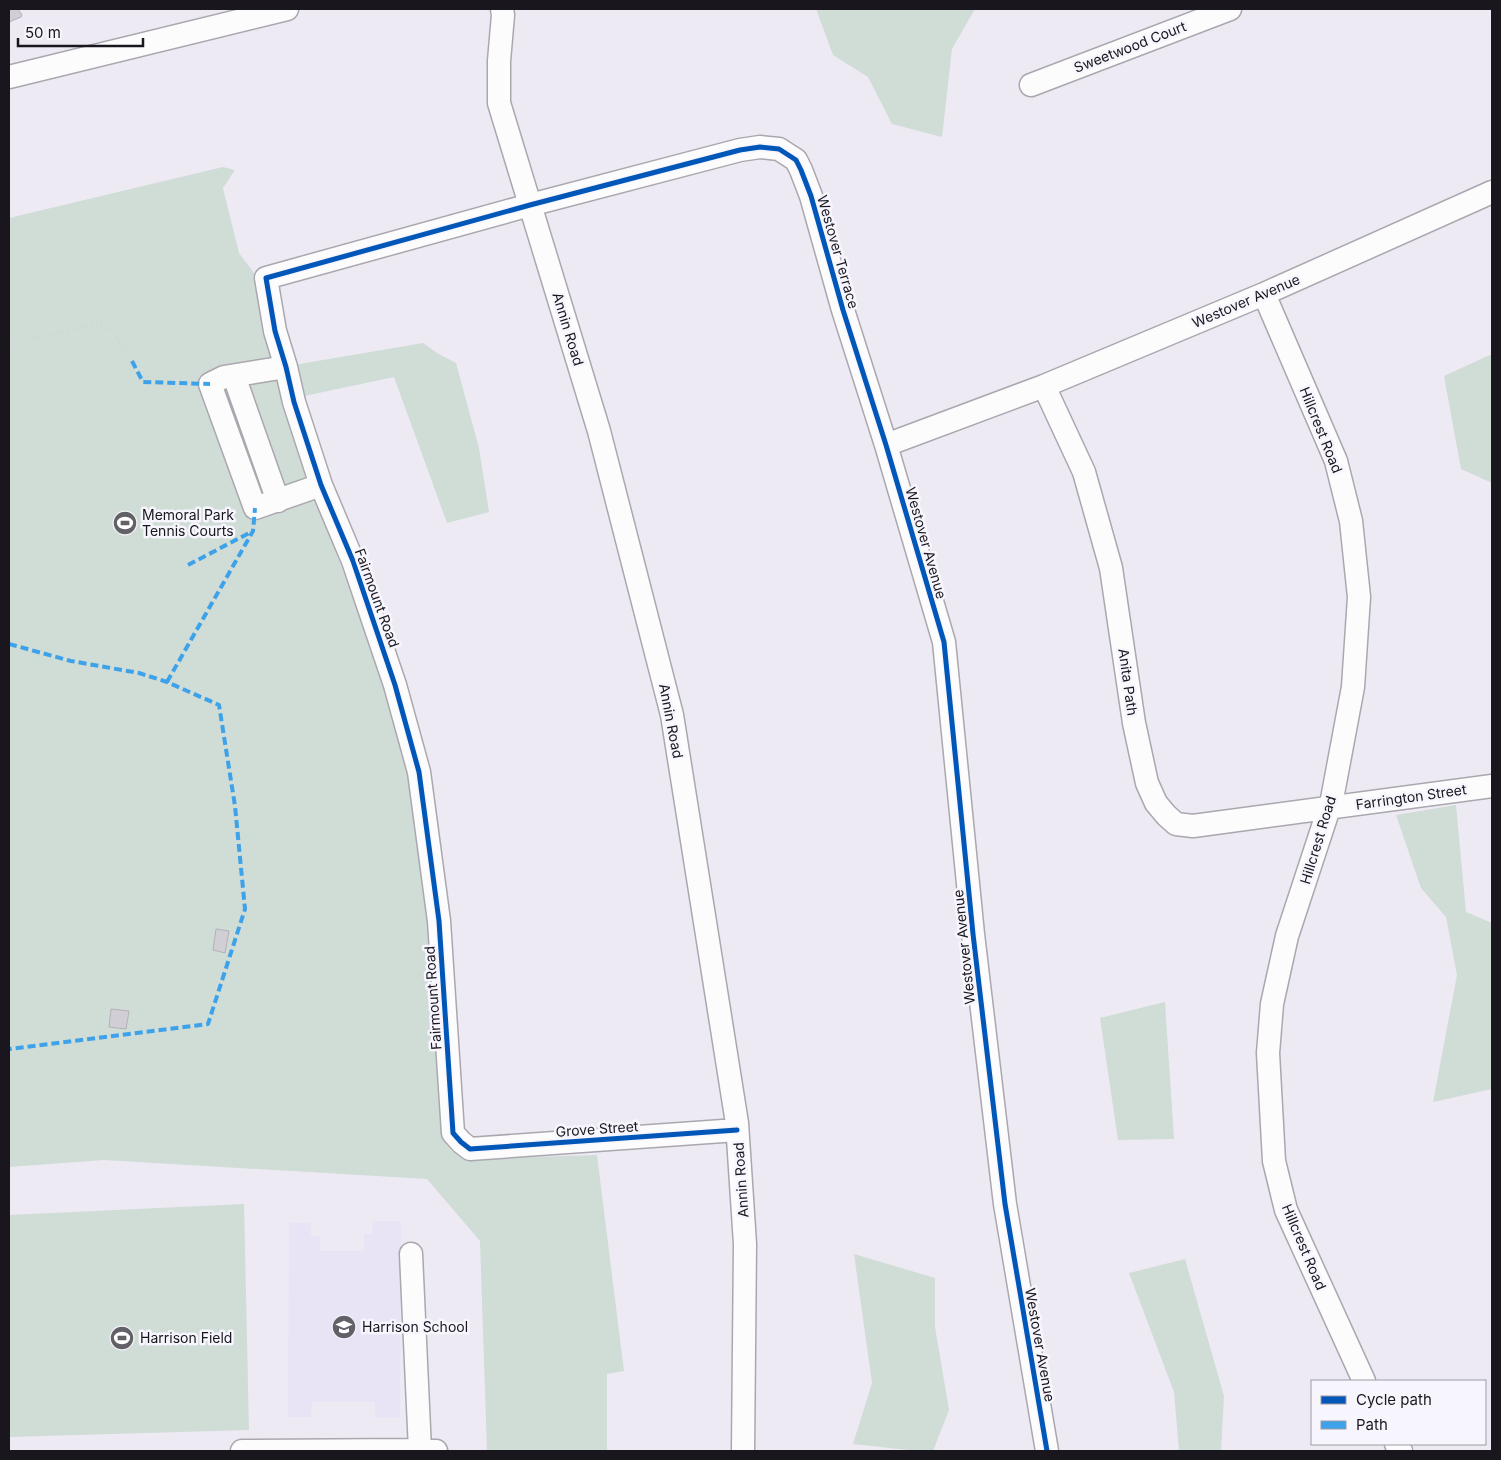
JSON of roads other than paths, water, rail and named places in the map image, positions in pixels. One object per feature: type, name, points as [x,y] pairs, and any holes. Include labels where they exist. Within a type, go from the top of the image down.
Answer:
[{"type":"street","points":[[9,77],[287,9]]},
{"type":"street","name":"Annin Road","points":[[502,9],[499,103],[600,431],[672,715],[737,1130],[745,1244],[743,1451]]},
{"type":"street","name":"Sweetwood Court","points":[[1031,85],[1230,9]]},
{"type":"street","name":"Westover Terrace","points":[[530,206],[760,146],[779,149],[796,160],[811,196],[843,310],[886,445]]},
{"type":"street","name":"Westover Avenue","points":[[1047,1451],[1005,1204],[973,934],[944,642],[886,445],[1044,386],[1264,294],[1492,192]]},
{"type":"street","name":"Fairmount Road","points":[[461,1142],[453,1133],[439,921],[419,772],[396,685],[353,561],[321,485],[294,402],[275,331],[266,278],[530,206]]},
{"type":"street","name":"Hillcrest Road","points":[[1264,294],[1336,460],[1350,521],[1359,597],[1354,677],[1330,808],[1287,936],[1272,1004],[1268,1053],[1274,1161],[1286,1210],[1364,1380]]},
{"type":"street","points":[[286,367],[224,377],[210,384],[256,508],[321,485]]},
{"type":"street","name":"Anita Path","points":[[1044,386],[1084,472],[1112,568],[1134,722],[1147,784],[1156,803],[1176,824],[1193,826],[1330,808]]},
{"type":"street","name":"Farrington Street","points":[[1330,808],[1492,786]]},
{"type":"street","name":"Grove Street","points":[[461,1142],[470,1149],[737,1130]]},
{"type":"street","points":[[242,1451],[428,1451],[411,1254]]},
{"type":"place","name":"Memoral Park Tennis Courts","points":[[125,523]]},
{"type":"place","name":"Harrison School","points":[[344,1327]]},
{"type":"place","name":"Harrison Field","points":[[122,1338]]}]
